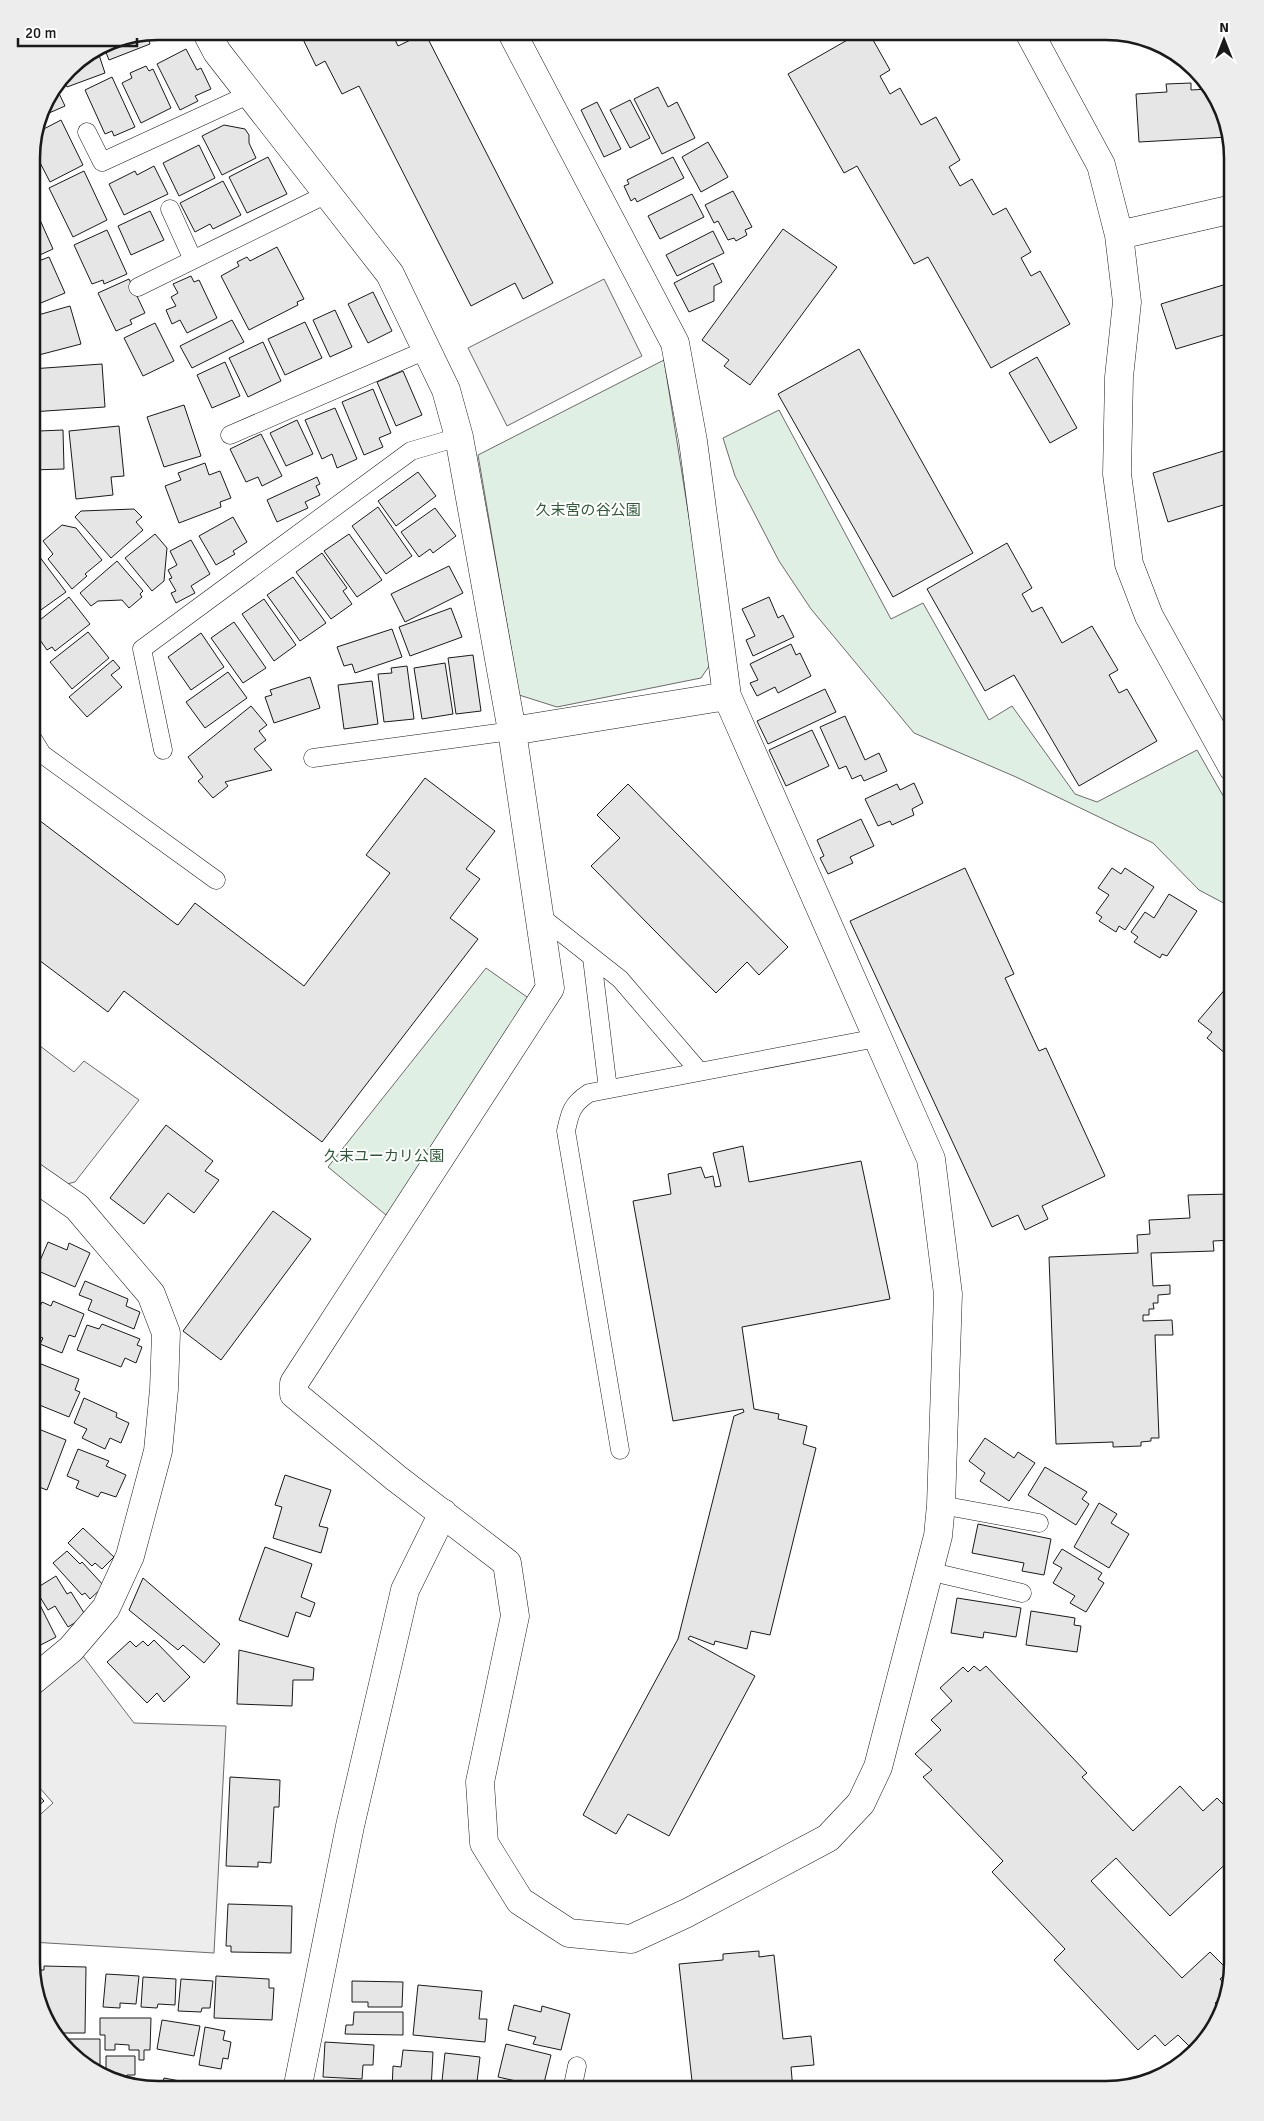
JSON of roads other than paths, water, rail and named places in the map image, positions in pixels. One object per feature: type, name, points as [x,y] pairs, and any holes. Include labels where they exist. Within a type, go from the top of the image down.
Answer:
[{"type":"street","points":[[211,40],[250,94],[390,274],[446,390],[459,437],[512,731],[550,988],[294,1383],[294,1394],[396,1478],[507,1562],[515,1616],[480,1782],[484,1843],[520,1901],[569,1933],[631,1939],[687,1913],[828,1838],[861,1804],[878,1767],[938,1536],[941,1505],[948,1294],[931,1159],[727,696],[693,441],[675,343],[516,40]]},
{"type":"street","points":[[1033,40],[1101,165],[1119,235],[1127,302],[1119,377],[1117,474],[1129,564],[1149,616],[1224,752]]},
{"type":"street","points":[[1119,235],[1224,211]]},
{"type":"street","points":[[512,731],[727,696]]},
{"type":"street","points":[[40,1181],[77,1207],[152,1294],[166,1333],[164,1388],[158,1451],[130,1556],[106,1608],[71,1648],[40,1674]]},
{"type":"street","points":[[299,2081],[350,1826],[405,1590],[443,1513]]},
{"type":"lane","points":[[87,132],[102,162],[250,94]]},
{"type":"lane","points":[[138,287],[327,194]]},
{"type":"lane","points":[[170,209],[193,260]]},
{"type":"lane","points":[[230,434],[426,350]]},
{"type":"lane","points":[[163,750],[142,648],[411,451],[459,437]]},
{"type":"lane","points":[[313,758],[512,731]]},
{"type":"lane","points":[[40,751],[216,880]]},
{"type":"lane","points":[[540,916],[620,980],[699,1071]]},
{"type":"lane","points":[[592,958],[608,1089]]},
{"type":"lane","points":[[620,1450],[566,1131],[570,1114],[577,1101],[589,1093],[608,1089],[877,1038]]},
{"type":"lane","points":[[941,1505],[1039,1523]]},
{"type":"lane","points":[[928,1571],[1022,1593]]},
{"type":"lane","points":[[574,2081],[577,2066]]},
{"type":"park label","name":"久末宮の谷公園","points":[[588,510]]},
{"type":"park label","name":"久末ユーカリ公園","points":[[384,1156]]}]
